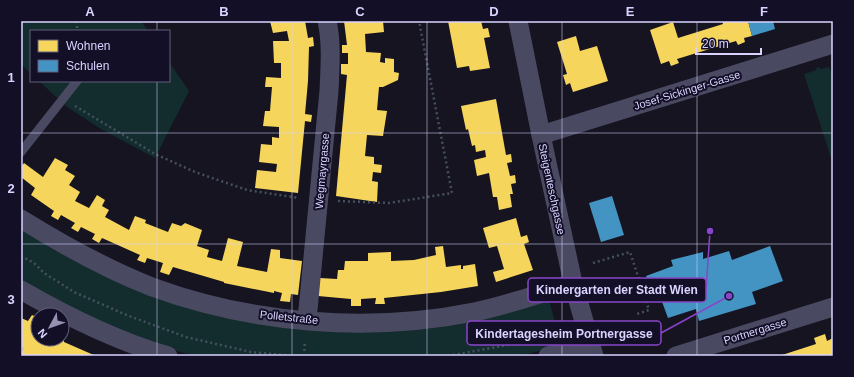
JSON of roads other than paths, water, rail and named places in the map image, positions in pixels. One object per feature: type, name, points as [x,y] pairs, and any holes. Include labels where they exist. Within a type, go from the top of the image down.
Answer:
[{"type":"street","name":"Wegmayrgasse","points":[[307,320],[329,91],[330,60],[329,28],[327,21]]},
{"type":"street","name":"Steigenteschgasse","points":[[518,21],[573,283],[592,350]]},
{"type":"street","name":"Josef-Sickinger-Gasse","points":[[541,136],[833,44]]},
{"type":"street","name":"Polletstraße","points":[[21,219],[75,251],[128,277],[176,295],[223,307],[259,314],[307,320],[370,322],[436,317],[472,312],[506,305],[573,283]]},
{"type":"street","points":[[21,290],[64,314],[115,338],[168,356]]},
{"type":"street","name":"Portnergasse","points":[[676,356],[833,307]]},
{"type":"street","points":[[548,356],[592,350]]},
{"type":"lane","points":[[21,152],[76,82]]},
{"type":"place","name":"Kindergarten der Stadt Wien","points":[[710,231]]},
{"type":"place","name":"Kindertagesheim Portnergasse","points":[[729,296]]}]
